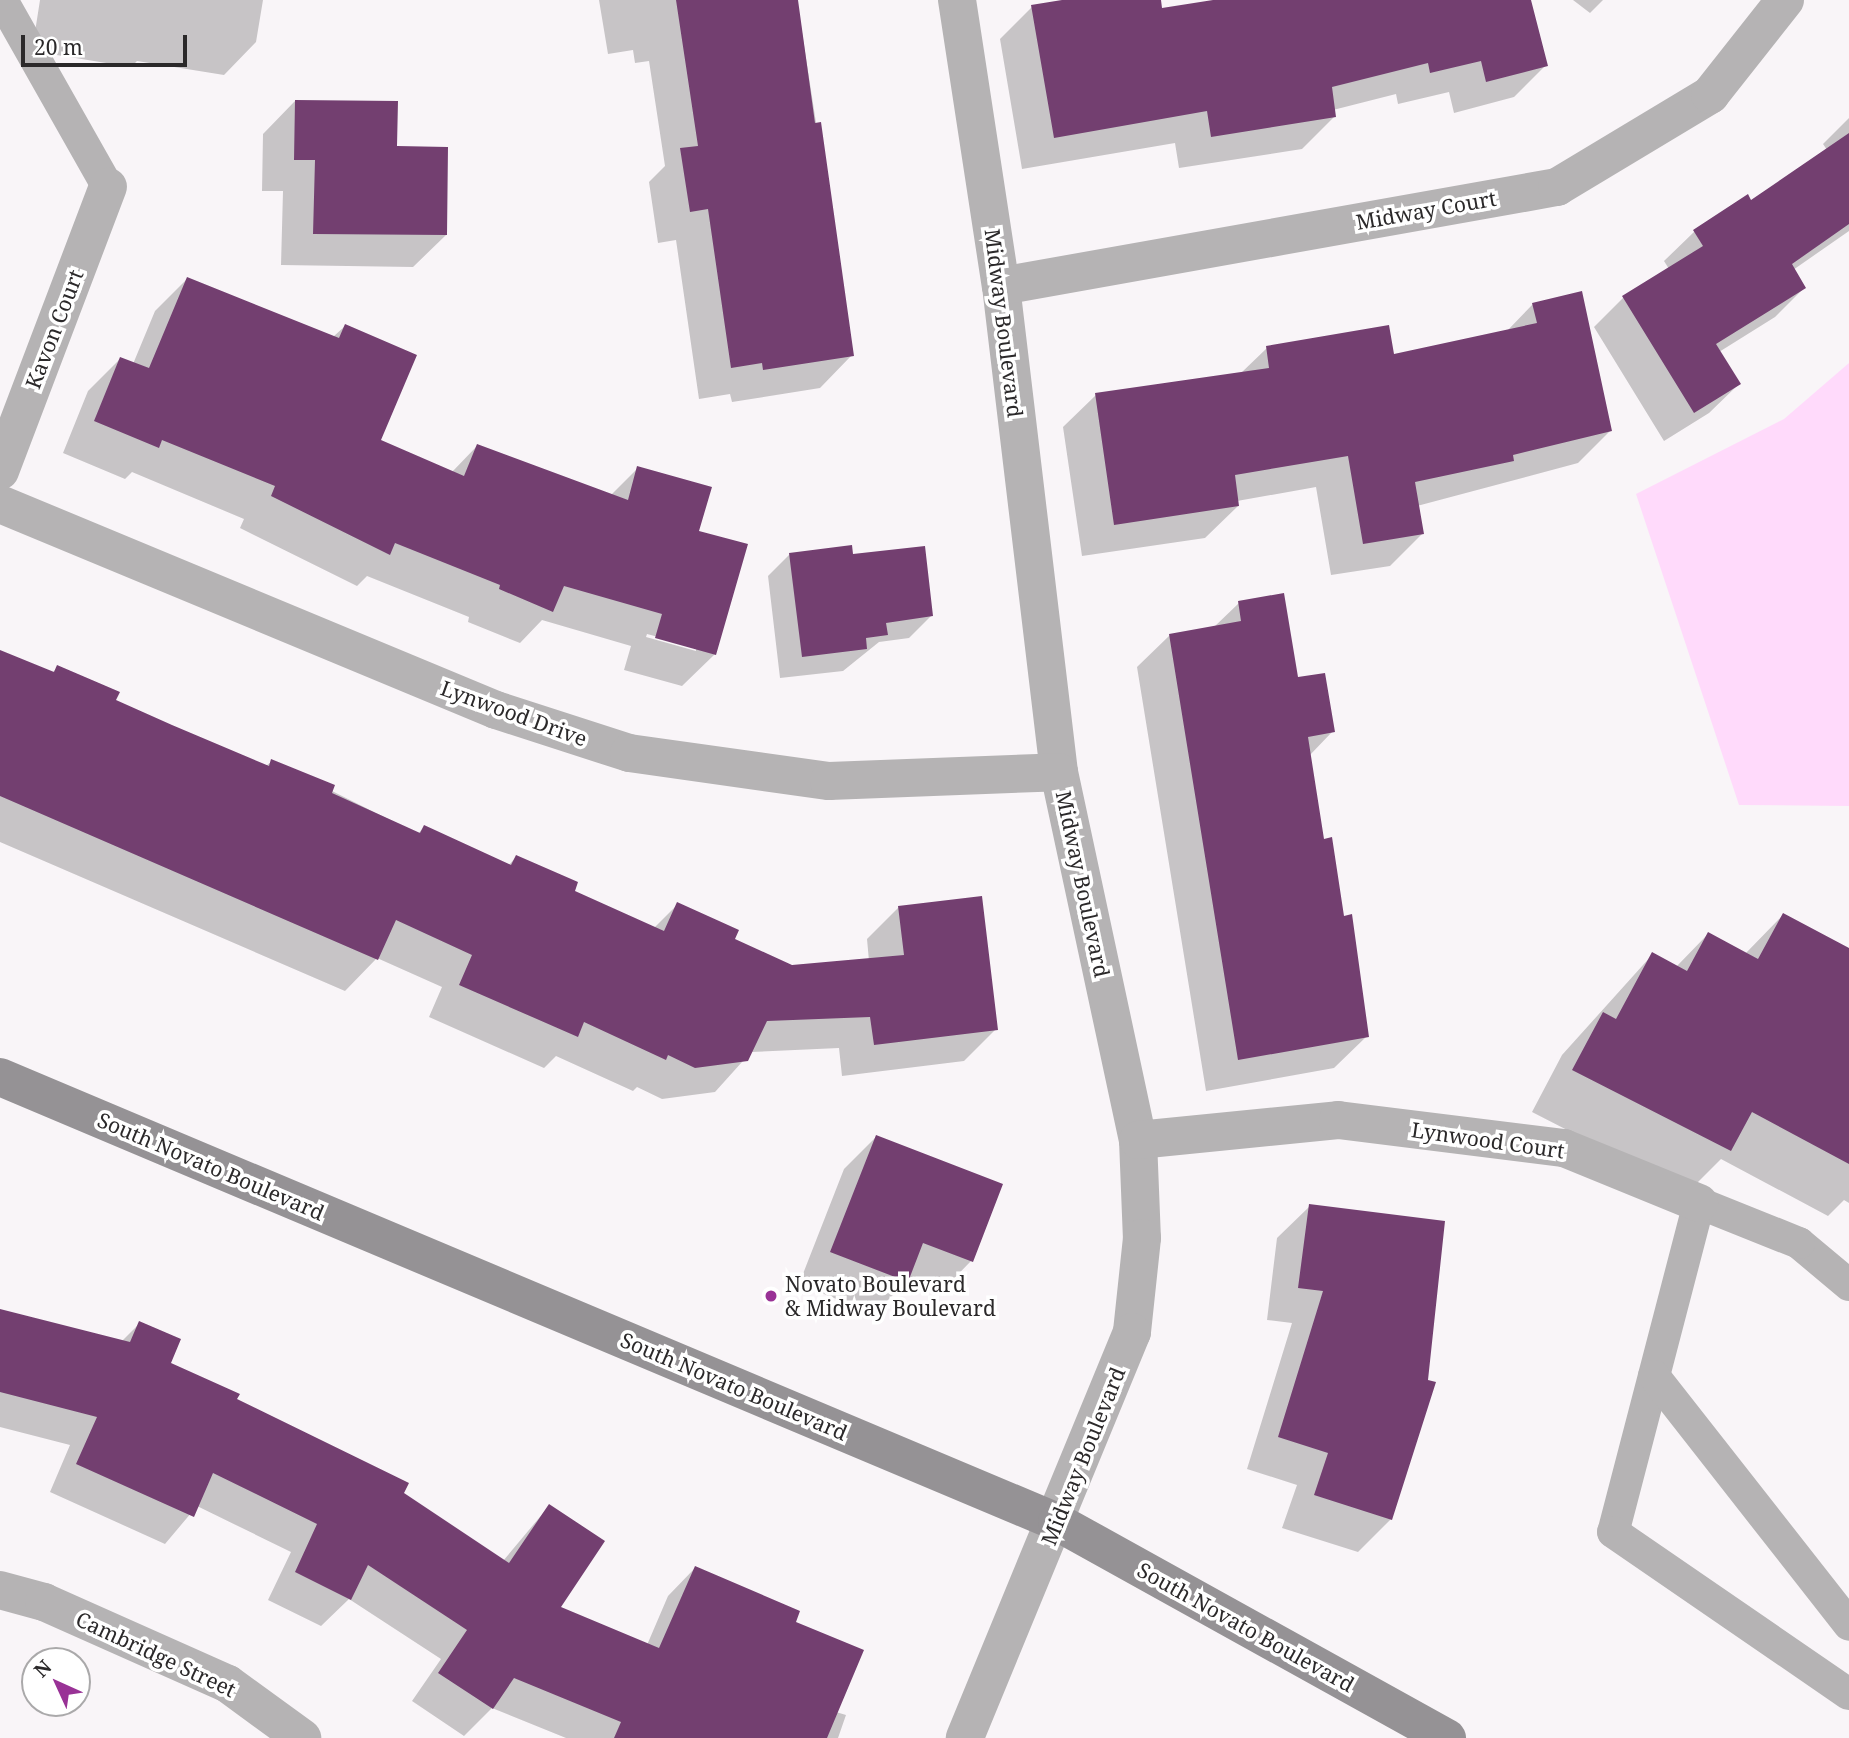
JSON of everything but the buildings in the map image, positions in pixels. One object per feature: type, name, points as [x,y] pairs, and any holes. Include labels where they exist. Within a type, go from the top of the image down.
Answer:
[{"type":"main road","name":"South Novato Boulevard","points":[[0,1077],[1057,1522],[1447,1738]]},
{"type":"street","name":"Midway Boulevard","points":[[957,0],[1001,286],[1059,772],[1138,1140],[1142,1238],[1132,1332],[1057,1522],[965,1738]]},
{"type":"street","name":"Midway Court","points":[[1001,286],[1557,187],[1710,95],[1785,0]]},
{"type":"street","name":"Kavon Court","points":[[0,471],[108,187]]},
{"type":"street","name":"Lynwood Drive","points":[[0,504],[496,710],[629,753],[830,781],[1059,772]]},
{"type":"street","name":"Lynwood Court","points":[[1138,1140],[1338,1120],[1564,1148],[1699,1203]]},
{"type":"street","name":"Cambridge Street","points":[[0,1590],[44,1602],[228,1684],[302,1738]]},
{"type":"lane","points":[[2,0],[108,187]]},
{"type":"lane","points":[[1699,1203],[1613,1532],[1849,1694]]},
{"type":"lane","name":"Lynwood Court","points":[[1699,1203],[1799,1243],[1849,1285]]},
{"type":"lane","points":[[1654,1376],[1849,1625]]},
{"type":"shaded area","points":[[1849,363],[1849,806],[1739,805],[1636,494],[1784,419]]},
{"type":"place","name":"Novato Boulevard & Midway Boulevard","points":[[771,1296]]}]
